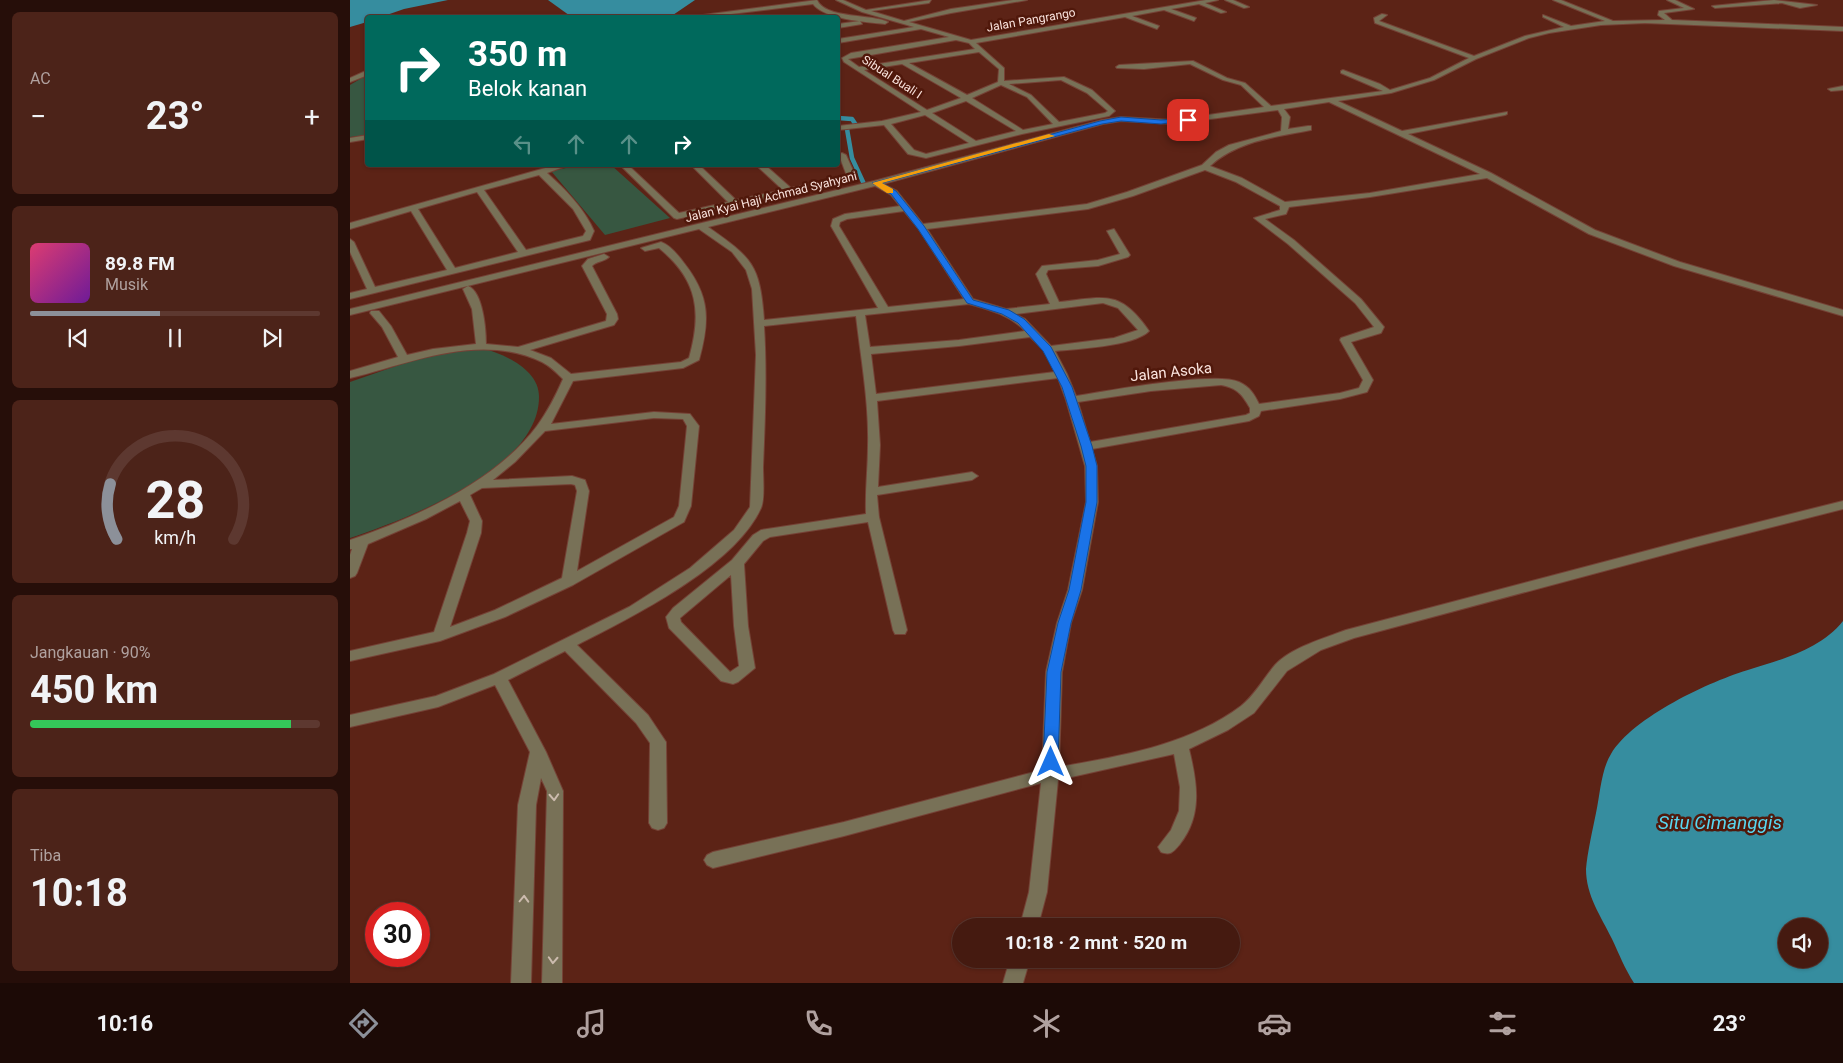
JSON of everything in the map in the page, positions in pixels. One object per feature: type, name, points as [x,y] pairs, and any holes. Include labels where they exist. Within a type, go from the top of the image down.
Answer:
[{"type":"street","points":[[843,0],[864,11],[971,42],[1002,68],[1002,83]]},
{"type":"street","name":"Jalan Pangrango","points":[[904,22],[1024,0]]},
{"type":"street","name":"Jalan Pangrango","points":[[971,42],[1214,0]]},
{"type":"street","points":[[1228,0],[1246,7]]},
{"type":"street","points":[[1556,0],[1612,22]]},
{"type":"street","points":[[1670,0],[1691,9],[1661,12],[1661,15],[1671,22]]},
{"type":"street","points":[[713,15],[814,1],[820,8],[868,22]]},
{"type":"street","points":[[864,11],[927,1],[951,12]]},
{"type":"street","points":[[1735,13],[1715,6],[1780,1],[1800,6],[1814,5]]},
{"type":"street","points":[[1200,3],[1223,12]]},
{"type":"street","points":[[1130,9],[1139,13]]},
{"type":"street","points":[[1164,9],[1194,19]]},
{"type":"street","points":[[1126,15],[1158,27]]},
{"type":"street","points":[[1384,15],[1376,18],[1377,22],[1474,58]]},
{"type":"street","points":[[1544,16],[1569,27]]},
{"type":"street","points":[[1750,19],[1765,25]]},
{"type":"street","points":[[840,26],[868,22],[904,22]]},
{"type":"street","name":"Jalan Kyai Haji Achmad Syahyani","points":[[350,312],[702,227],[1112,120],[1173,122],[1389,92],[1432,79],[1474,58],[1528,37],[1569,27],[1612,22],[1671,22],[1843,29]]},
{"type":"street","points":[[840,41],[924,27]]},
{"type":"street","name":"Sibual Buali I","points":[[958,38],[851,55],[846,58],[846,61],[975,144]]},
{"type":"street","points":[[858,69],[980,50]]},
{"type":"street","points":[[903,62],[995,114],[1022,132]]},
{"type":"street","points":[[1118,67],[1144,67],[1191,62],[1224,79],[1243,84],[1270,109]]},
{"type":"street","points":[[359,69],[365,70]]},
{"type":"street","points":[[350,80],[365,72]]},
{"type":"street","points":[[1343,72],[1378,85],[1389,92]]},
{"type":"street","points":[[840,128],[887,124],[967,99],[1002,83],[1062,78],[1108,104],[1112,111],[1108,114],[1022,132],[941,154],[926,156],[910,152],[887,124]]},
{"type":"street","points":[[1002,83],[1029,96],[1058,125]]},
{"type":"street","points":[[1831,90],[1843,88]]},
{"type":"street","points":[[1332,101],[1488,175],[1592,232],[1618,243],[1677,264],[1843,313]]},
{"type":"street","points":[[1280,108],[1286,117],[1284,132]]},
{"type":"street","points":[[1400,134],[1505,113]]},
{"type":"street","points":[[921,227],[1088,206],[1130,194],[1205,167],[1220,154],[1232,147],[1284,132],[1308,128]]},
{"type":"street","points":[[350,140],[365,138]]},
{"type":"street","points":[[626,167],[677,216],[852,177],[842,156],[840,156]]},
{"type":"street","points":[[350,226],[557,167]]},
{"type":"street","points":[[697,167],[734,203]]},
{"type":"street","points":[[762,167],[790,192]]},
{"type":"street","points":[[1205,167],[1239,180],[1284,205],[1370,195],[1488,175]]},
{"type":"street","points":[[350,296],[587,238],[590,231],[583,217],[555,184],[540,171]]},
{"type":"street","points":[[876,183],[894,193],[921,227],[970,301]]},
{"type":"street","points":[[479,189],[523,253]]},
{"type":"street","points":[[1086,446],[1242,420],[1250,418],[1255,411],[1363,390],[1368,380],[1345,340],[1374,333],[1380,328],[1358,300],[1332,280],[1291,242],[1258,218],[1283,212],[1284,205]]},
{"type":"street","points":[[884,309],[835,226],[836,221],[846,217],[905,208]]},
{"type":"street","points":[[414,209],[452,271]]},
{"type":"street","points":[[350,721],[438,701],[499,678],[634,610],[695,571],[739,533],[756,507],[760,322],[757,289],[751,270],[735,250],[702,227]]},
{"type":"street","points":[[1056,306],[1041,274],[1042,271],[1052,267],[1108,261],[1122,257],[1124,251],[1111,231]]},
{"type":"street","points":[[350,242],[372,290]]},
{"type":"street","points":[[519,350],[610,323],[613,319],[612,314],[587,263],[654,246],[664,247],[683,268],[697,291],[702,306],[702,326],[694,360],[683,365],[568,378]]},
{"type":"street","points":[[350,319],[499,282]]},
{"type":"street","points":[[468,289],[476,305],[481,329],[481,347]]},
{"type":"street","points":[[1006,312],[1113,300],[1123,306],[1144,331],[1140,335],[1119,340],[1048,349]]},
{"type":"street","points":[[760,322],[970,301],[1006,312],[1021,321],[1048,349],[1062,374],[1072,400],[1091,466],[1092,502],[1075,590],[1064,623],[1054,672],[1050,775],[1038,892],[1031,918]]},
{"type":"street","points":[[860,312],[871,398],[874,445],[871,492],[874,517],[900,630]]},
{"type":"street","points":[[375,313],[386,326],[404,359]]},
{"type":"street","points":[[865,351],[1034,333]]},
{"type":"street","points":[[350,375],[404,359],[454,348],[481,347],[519,350],[558,366],[568,378]]},
{"type":"street","points":[[871,398],[1062,374]]},
{"type":"street","points":[[350,573],[356,543],[402,525],[464,493],[480,484],[514,458],[542,428],[561,397],[568,378]]},
{"type":"street","name":"Jalan Asoka","points":[[1072,400],[1151,388],[1221,382],[1234,384],[1246,391],[1255,411]]},
{"type":"street","points":[[350,656],[440,636],[518,606],[568,582],[679,519],[685,506],[693,426],[686,416],[674,414],[542,428]]},
{"type":"street","points":[[871,492],[972,476]]},
{"type":"street","points":[[480,484],[572,480],[581,483],[583,491],[568,582]]},
{"type":"street","points":[[440,636],[474,533],[476,521],[464,493]]},
{"type":"street","points":[[713,860],[844,829],[1027,779],[1088,768],[1180,746],[1222,726],[1248,708],[1282,667],[1316,646],[1351,634],[1428,616],[1704,539],[1843,504]]},
{"type":"street","points":[[737,563],[747,668],[733,678],[726,677],[674,624],[673,617],[678,611],[737,563],[758,538],[766,533],[874,517]]},
{"type":"street","points":[[695,571],[712,583]]},
{"type":"street","points":[[567,644],[642,719],[658,742],[658,823]]},
{"type":"street","points":[[499,678],[538,752],[554,791],[552,983]]},
{"type":"street","points":[[1167,847],[1183,828],[1187,813],[1187,776],[1180,746]]},
{"type":"street","points":[[521,983],[527,805],[538,752]]},
{"type":"street","points":[[1013,983],[1017,968]]},
{"type":"green space","points":[[365,76],[365,135],[350,137],[350,85]]},
{"type":"green space","points":[[571,167],[613,167],[670,218],[605,235],[551,171]]},
{"type":"green space","points":[[483,348],[510,359],[519,365],[527,371],[537,387],[539,397],[533,423],[517,447],[494,469],[465,488],[403,518],[350,538],[350,382],[422,357]]},
{"type":"water","points":[[350,0],[448,0],[404,9],[387,15],[365,15],[365,23],[350,27]]},
{"type":"water","points":[[548,0],[695,0],[673,15],[569,15]]},
{"type":"water","name":"Situ Cimanggis","points":[[1843,621],[1843,983],[1634,983],[1591,897],[1587,879],[1586,869],[1601,783],[1611,754],[1636,727],[1654,714],[1694,691],[1801,652],[1824,639]]},
{"type":"waterway","points":[[840,118],[852,119],[856,125]]},
{"type":"waterway","points":[[847,129],[852,158],[864,184]]},
{"type":"slow traffic","points":[[890,191],[876,183],[1052,136]]},
{"type":"route","points":[[1051,762],[1054,672],[1064,623],[1075,590],[1092,502],[1091,466],[1086,446],[1062,374],[1048,349],[1021,321],[1006,312],[970,301],[921,227],[894,193],[876,183],[1102,122],[1121,119],[1161,122],[1188,120]]}]
